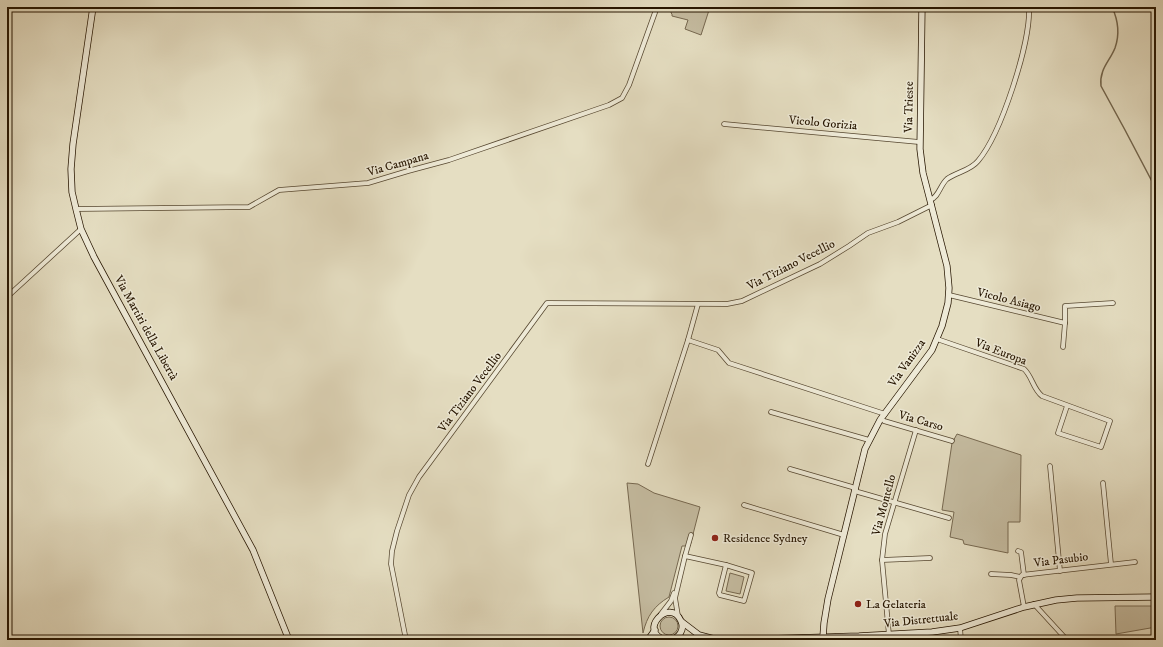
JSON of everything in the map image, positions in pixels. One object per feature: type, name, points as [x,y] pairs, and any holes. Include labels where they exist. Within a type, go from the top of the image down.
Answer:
[{"type":"street","name":"Via Martiri della Libertà","points":[[93,7],[72,156],[71,182],[81,229],[94,257],[253,550],[289,640]]},
{"type":"street","name":"Via Campana","points":[[76,210],[249,207],[279,190],[368,183],[449,160],[608,106],[622,98],[629,86],[657,7]]},
{"type":"street","name":"Via Trieste","points":[[922,7],[920,142],[922,167],[931,203]]},
{"type":"street","name":"Via Tiziano Vecellio","points":[[406,640],[391,564],[396,531],[409,495],[419,477],[547,303],[727,304],[742,301],[820,264],[868,233],[898,222],[931,203],[942,184],[958,172],[971,167],[978,161],[989,144],[1006,110],[1030,18],[1029,7]]},
{"type":"street","name":"Vicolo Gorizia","points":[[724,124],[920,142]]},
{"type":"street","name":"Via Vanizza","points":[[823,637],[828,599],[862,457],[869,440],[885,414],[926,359],[937,339],[944,319],[949,295],[947,266],[931,203]]},
{"type":"street","points":[[7,297],[81,229]]},
{"type":"street","name":"Vicolo Asiago","points":[[949,295],[1065,323]]},
{"type":"street","points":[[648,464],[698,304]]},
{"type":"street","points":[[1063,347],[1065,306],[1112,304]]},
{"type":"street","name":"Via Europa","points":[[937,339],[1024,369],[1029,374],[1035,388],[1042,396],[1110,420],[1101,447],[1058,433],[1067,406]]},
{"type":"street","points":[[688,340],[718,350],[729,363],[885,414]]},
{"type":"street","points":[[771,412],[869,440]]},
{"type":"street","name":"Via Carso","points":[[884,421],[952,441]]},
{"type":"street","name":"Via Montello","points":[[888,635],[882,560],[885,534],[916,430]]},
{"type":"street","points":[[1050,466],[1060,570]]},
{"type":"street","points":[[790,469],[852,487],[858,492],[949,518]]},
{"type":"street","points":[[1103,482],[1111,564]]},
{"type":"street","points":[[744,505],[844,535]]},
{"type":"street","points":[[665,640],[660,638],[655,630],[655,622],[671,601],[676,589],[691,534]]},
{"type":"street","points":[[991,574],[1022,576],[1021,552],[1018,551]]},
{"type":"street","points":[[685,556],[726,566],[752,573],[744,601],[720,595],[719,593],[726,566]]},
{"type":"street","points":[[882,560],[930,558]]},
{"type":"street","name":"Via Pasubio","points":[[1024,607],[1022,576],[1060,570],[1135,562]]},
{"type":"street","points":[[676,589],[675,604],[678,616],[682,622],[699,635],[718,640]]},
{"type":"street","name":"Via Distrettuale","points":[[732,640],[823,637],[859,638],[932,632],[960,628],[1034,604],[1077,598],[1156,597]]},
{"type":"street","points":[[1034,604],[1067,640]]},
{"type":"street","points":[[660,615],[671,612],[678,616]]},
{"type":"street","points":[[673,640],[681,633],[682,622]]},
{"type":"street","points":[[960,628],[961,640]]},
{"type":"street","points":[[646,640],[655,630]]},
{"type":"street","points":[[673,640],[690,640]]},
{"type":"shaded area","points":[[672,7],[710,7],[701,35],[685,29],[688,20],[672,16]]},
{"type":"shaded area","points":[[957,434],[1021,455],[1020,522],[1008,522],[1008,553],[964,544],[963,540],[950,537],[954,512],[942,510],[952,443]]},
{"type":"shaded area","points":[[627,483],[638,484],[654,493],[700,507],[690,546],[682,546],[669,597],[659,604],[652,612],[643,633]]},
{"type":"shaded area","points":[[730,573],[744,577],[740,594],[726,591]]},
{"type":"shaded area","points":[[1115,606],[1156,606],[1156,627],[1116,634]]},
{"type":"shaded area","points":[[669,617],[675,620],[678,626],[675,632],[669,635],[663,632],[660,626],[663,620]]},
{"type":"waterway","points":[[1112,7],[1117,22],[1117,43],[1103,70],[1101,86],[1156,189]]},
{"type":"place","name":"Residence Sydney","points":[[715,538]]},
{"type":"place","name":"La Gelateria","points":[[858,604]]}]
